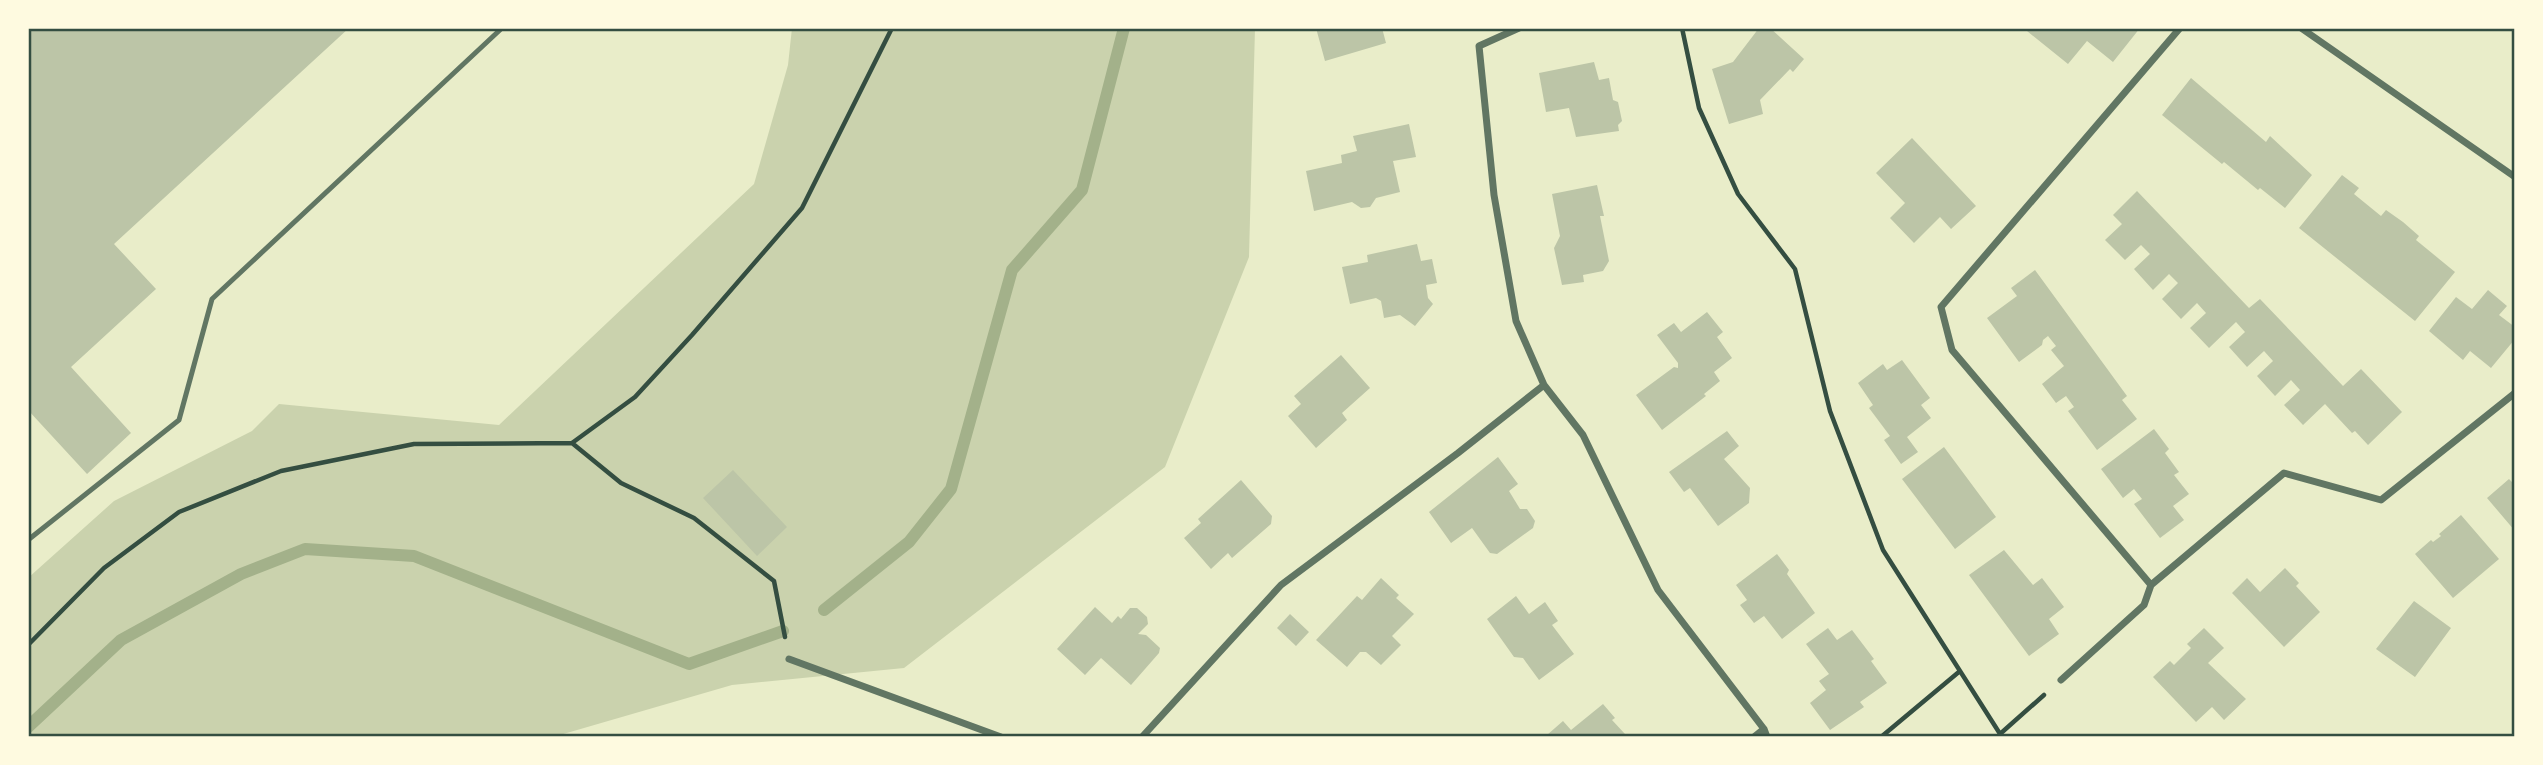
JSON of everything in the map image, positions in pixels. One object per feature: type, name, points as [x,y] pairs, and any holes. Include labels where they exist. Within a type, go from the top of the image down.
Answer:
[{"type":"street","points":[[1519,28],[1479,46],[1494,195],[1516,321],[1544,385],[1583,435],[1658,590],[1764,729],[1767,737]]},
{"type":"street","points":[[2151,585],[1952,350],[1941,307],[2180,28]]},
{"type":"street","points":[[2301,28],[2515,177]]},
{"type":"street","points":[[1142,737],[1281,585],[1544,385]]},
{"type":"street","points":[[2061,680],[2144,605],[2151,585],[2284,473],[2381,500],[2515,393]]},
{"type":"street","points":[[789,659],[1001,737]]},
{"type":"street","points":[[1754,737],[1764,729]]},
{"type":"lane","points":[[28,540],[179,420],[212,299],[502,28]]},
{"type":"path","points":[[28,645],[104,568],[179,512],[281,471],[414,444],[572,443],[635,397],[802,208],[892,28]]},
{"type":"path","points":[[1682,28],[1699,108],[1732,182],[1738,194],[1796,269],[1830,411],[1883,550],[2001,736],[2061,680]]},
{"type":"path","points":[[572,443],[621,483],[694,518],[774,581],[789,659]]},
{"type":"path","points":[[1881,737],[1960,671]]},
{"type":"green space","points":[[792,28],[1255,28],[1249,257],[1165,467],[904,668],[732,685],[553,737],[28,737],[28,578],[114,501],[252,431],[279,404],[499,425],[754,184],[788,65]]},
{"type":"building","points":[[28,28],[349,28],[114,244],[156,289],[71,367],[131,433],[87,474],[28,410]]},
{"type":"building","points":[[1316,28],[1382,28],[1386,43],[1325,61]]},
{"type":"building","points":[[1759,28],[1770,28],[1804,59],[1793,72],[1790,69],[1760,100],[1763,114],[1729,124],[1712,69],[1733,62]]},
{"type":"building","points":[[2030,28],[2140,28],[2113,62],[2087,41],[2068,64],[2027,31]]},
{"type":"building","points":[[1594,62],[1599,80],[1609,78],[1613,100],[1618,102],[1622,121],[1618,125],[1619,131],[1576,137],[1569,108],[1546,112],[1539,73]]},
{"type":"building","points":[[2191,78],[2266,142],[2270,136],[2312,175],[2285,208],[2224,162],[2222,164],[2162,115]]},
{"type":"building","points":[[1409,124],[1416,157],[1393,161],[1400,192],[1376,198],[1370,207],[1361,208],[1352,202],[1314,211],[1306,171],[1342,163],[1341,155],[1357,151],[1353,136]]},
{"type":"building","points":[[1912,138],[1976,206],[1951,229],[1940,217],[1914,243],[1890,218],[1905,203],[1876,173]]},
{"type":"building","points":[[2342,175],[2359,188],[2354,194],[2381,216],[2386,210],[2403,222],[2419,236],[2416,240],[2455,272],[2415,321],[2299,228]]},
{"type":"building","points":[[1597,185],[1609,261],[1603,271],[1583,275],[1584,282],[1562,285],[1554,248],[1560,236],[1552,194]]},
{"type":"building","points":[[2137,191],[2249,308],[2260,299],[2343,386],[2361,369],[2402,412],[2368,445],[2355,431],[2352,433],[2325,404],[2303,425],[2284,405],[2300,390],[2291,380],[2275,396],[2257,376],[2273,361],[2264,351],[2247,367],[2229,347],[2245,332],[2236,322],[2209,348],[2190,328],[2206,313],[2197,303],[2181,319],[2162,299],[2178,283],[2169,274],[2153,290],[2134,269],[2150,254],[2141,245],[2125,260],[2105,240],[2122,224],[2113,215]]},
{"type":"building","points":[[1417,244],[1421,261],[1432,259],[1437,283],[1426,285],[1428,298],[1433,304],[1415,326],[1400,315],[1384,318],[1381,301],[1376,298],[1350,304],[1342,267],[1368,262],[1367,255]]},
{"type":"building","points":[[2035,270],[2127,396],[2122,400],[2137,419],[2097,450],[2068,411],[2074,407],[2066,396],[2056,403],[2042,384],[2064,366],[2051,350],[2056,346],[2048,336],[2042,345],[2019,362],[1987,318],[2017,296],[2011,288]]},
{"type":"building","points":[[2488,290],[2507,306],[2499,315],[2515,327],[2515,339],[2491,368],[2470,351],[2463,360],[2429,331],[2456,297],[2472,309]]},
{"type":"building","points":[[1707,312],[1723,332],[1717,337],[1732,358],[1714,372],[1720,381],[1704,394],[1706,396],[1662,430],[1636,395],[1674,367],[1678,368],[1678,363],[1657,335],[1674,323],[1681,332]]},
{"type":"building","points":[[1341,355],[1370,388],[1342,413],[1347,420],[1316,448],[1288,416],[1301,404],[1294,396]]},
{"type":"building","points":[[1902,360],[1930,398],[1921,405],[1931,418],[1907,437],[1918,452],[1901,464],[1884,440],[1890,436],[1869,408],[1873,405],[1858,383],[1883,364],[1887,370]]},
{"type":"building","points":[[2154,429],[2169,449],[2165,453],[2179,472],[2174,475],[2189,494],[2173,506],[2184,520],[2160,538],[2134,504],[2142,499],[2134,489],[2123,498],[2101,469]]},
{"type":"building","points":[[1727,431],[1739,446],[1724,459],[1750,488],[1749,503],[1718,526],[1690,488],[1684,492],[1669,472]]},
{"type":"building","points":[[1944,447],[1996,517],[1955,549],[1902,479]]},
{"type":"building","points":[[1498,457],[1518,484],[1509,491],[1520,509],[1527,509],[1535,521],[1533,528],[1497,554],[1490,553],[1472,528],[1451,543],[1429,512]]},
{"type":"building","points":[[733,470],[787,527],[757,556],[703,498]]},
{"type":"building","points":[[2509,479],[2515,485],[2515,531],[2487,498]]},
{"type":"building","points":[[1241,480],[1272,516],[1271,524],[1232,558],[1228,553],[1211,569],[1184,538],[1201,523],[1198,519]]},
{"type":"building","points":[[2461,515],[2499,559],[2453,598],[2415,554],[2431,540],[2433,542],[2441,536],[2439,534]]},
{"type":"building","points":[[2004,550],[2033,585],[2042,578],[2064,607],[2049,619],[2059,634],[2029,656],[1969,575]]},
{"type":"building","points":[[1777,554],[1789,570],[1787,574],[1815,613],[1782,639],[1764,616],[1754,623],[1740,605],[1747,600],[1736,585]]},
{"type":"building","points":[[2285,568],[2299,583],[2296,586],[2320,612],[2284,647],[2232,593],[2247,578],[2260,592]]},
{"type":"building","points":[[1381,578],[1399,595],[1396,598],[1414,614],[1392,636],[1401,645],[1381,665],[1366,652],[1360,652],[1347,667],[1316,640],[1357,596],[1362,600]]},
{"type":"building","points":[[1516,596],[1529,614],[1545,602],[1558,621],[1552,625],[1574,654],[1539,680],[1523,658],[1514,657],[1487,619]]},
{"type":"building","points":[[2414,601],[2451,628],[2415,677],[2376,649]]},
{"type":"building","points":[[1095,607],[1112,623],[1118,616],[1121,619],[1130,608],[1137,608],[1147,617],[1148,624],[1138,634],[1146,635],[1160,648],[1159,653],[1131,685],[1101,658],[1085,675],[1057,649]]},
{"type":"building","points":[[1290,614],[1309,632],[1296,646],[1277,628]]},
{"type":"building","points":[[1828,628],[1837,640],[1852,630],[1874,659],[1871,661],[1887,683],[1860,702],[1864,707],[1830,730],[1810,703],[1826,690],[1819,681],[1829,674],[1806,644]]},
{"type":"building","points":[[2204,628],[2224,648],[2208,663],[2246,699],[2224,720],[2212,707],[2196,722],[2153,677],[2170,661],[2174,665],[2191,648],[2187,644]]},
{"type":"building","points":[[1603,704],[1615,718],[1612,720],[1625,734],[1639,737],[1547,735],[1563,721],[1571,730]]},
{"type":"waterway","points":[[824,610],[909,542],[951,489],[1012,270],[1082,190],[1124,28]]},
{"type":"waterway","points":[[28,727],[121,640],[241,574],[305,549],[414,556],[689,664],[783,631]]}]
